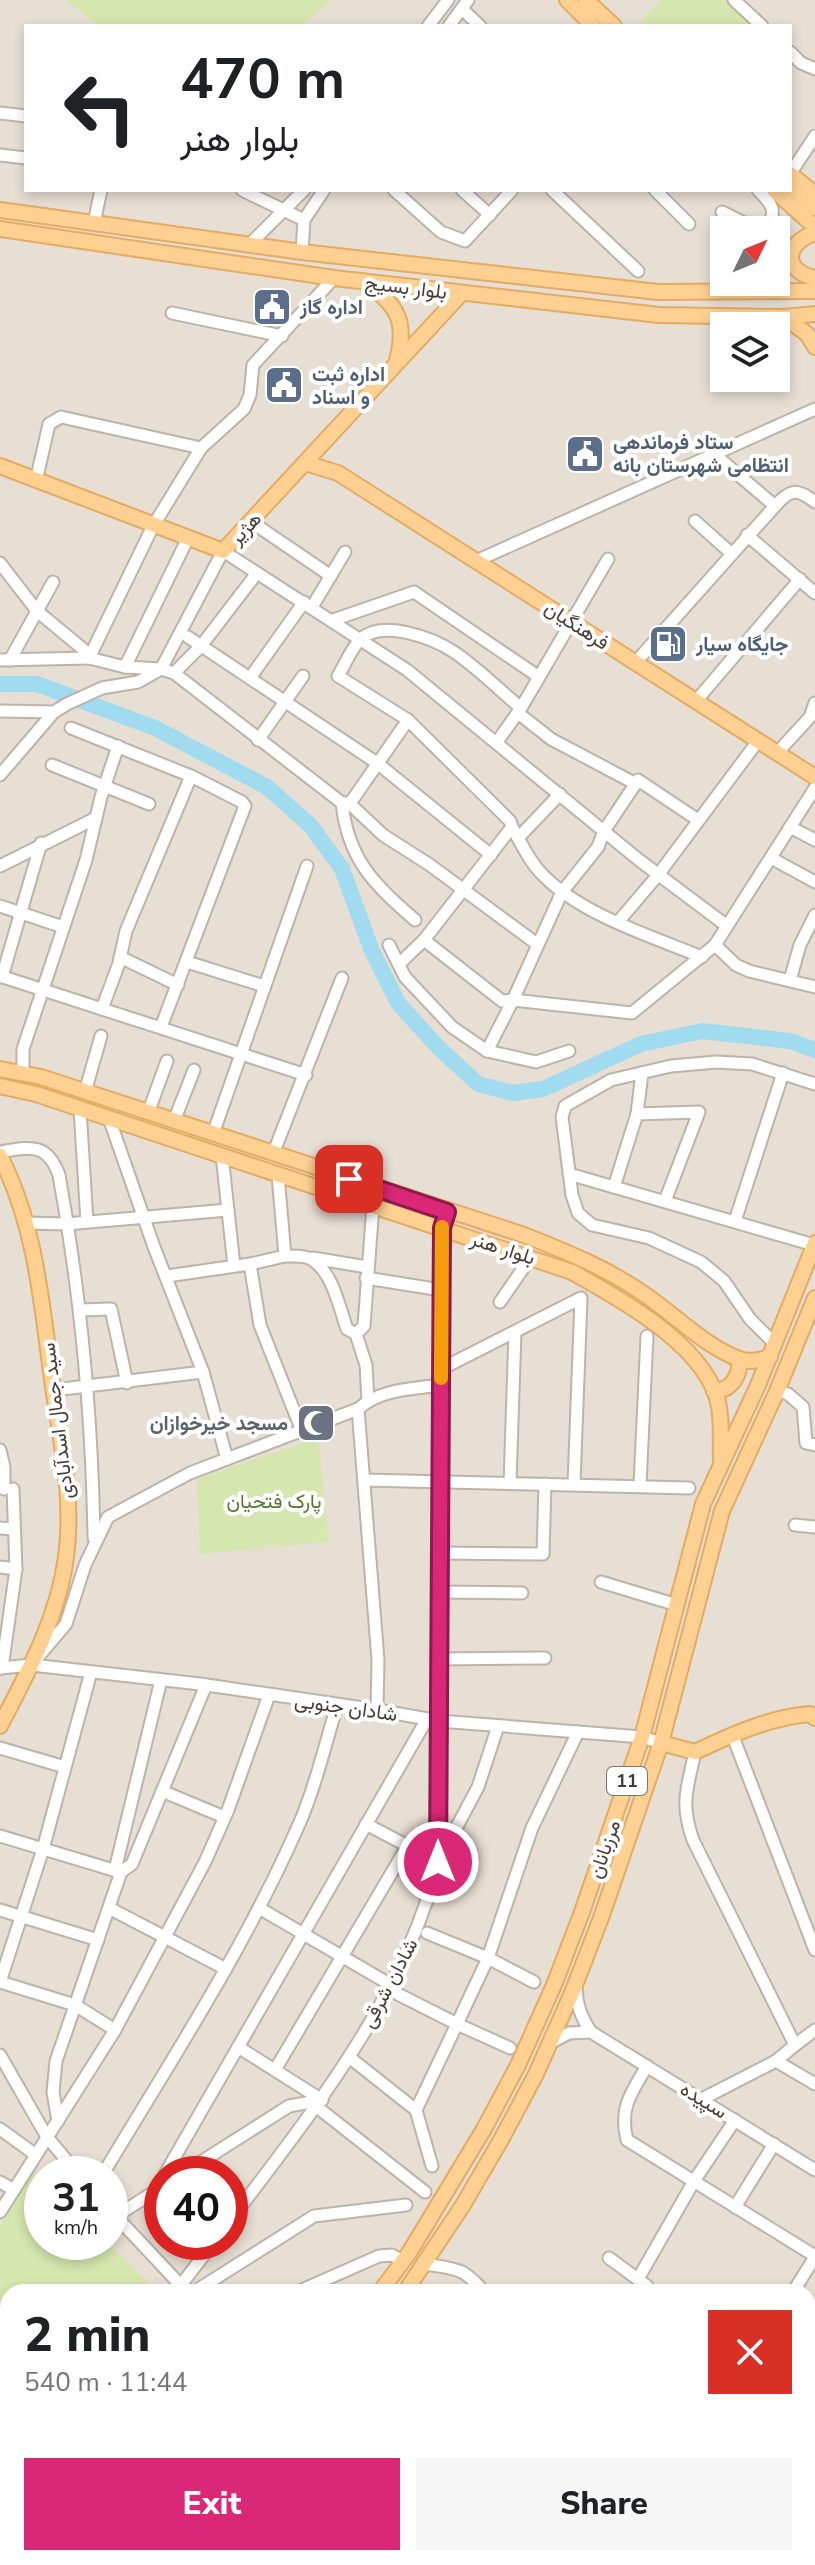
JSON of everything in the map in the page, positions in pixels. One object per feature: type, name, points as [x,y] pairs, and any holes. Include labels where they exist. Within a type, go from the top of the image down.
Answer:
[{"type":"main road","points":[[567,0],[591,24]]},
{"type":"main road","points":[[586,0],[612,24]]},
{"type":"main road","points":[[792,176],[815,194]]},
{"type":"main road","points":[[792,187],[815,208]]},
{"type":"main road","points":[[776,192],[815,230],[793,246],[791,257],[793,267],[801,275],[815,278]]},
{"type":"main road","name":"بلوار بسیج","points":[[0,210],[302,252],[658,292],[815,291]]},
{"type":"main road","name":"بلوار بسیج","points":[[0,229],[461,294],[659,315],[710,316]]},
{"type":"main road","points":[[362,281],[385,296],[397,315],[402,341],[396,364]]},
{"type":"main road","points":[[583,305],[586,284]]},
{"type":"main road","name":"هژیر","points":[[0,466],[223,551],[461,294]]},
{"type":"main road","name":"بلوار بسیج","points":[[790,316],[815,314]]},
{"type":"main road","points":[[790,321],[807,334],[815,347]]},
{"type":"main road","points":[[325,441],[338,473]]},
{"type":"main road","name":"فرهنگیان","points":[[305,463],[338,473],[815,777]]},
{"type":"main road","name":"بلوار هنر","points":[[0,1069],[85,1092],[524,1235],[579,1257],[645,1295],[710,1343],[739,1359]]},
{"type":"main road","name":"بلوار هنر","points":[[0,1086],[36,1094],[572,1272],[636,1309],[665,1330],[711,1382],[718,1399],[721,1466]]},
{"type":"main road","name":"سید جمال اسدآبادی","points":[[0,1154],[26,1223],[43,1298],[68,1495],[66,1556],[53,1617],[0,1726]]},
{"type":"main road","points":[[442,1228],[447,1212]]},
{"type":"main road","name":"مرزبانان","points":[[386,2284],[446,2195],[518,2065],[554,1985],[642,1737],[703,1504],[772,1351],[815,1244]]},
{"type":"main road","name":"مرزبانان","points":[[411,2284],[502,2138],[576,1982],[661,1743],[722,1511],[815,1298]]},
{"type":"main road","points":[[714,1391],[722,1391],[734,1380],[740,1366],[739,1359],[754,1361],[772,1351]]},
{"type":"main road","points":[[721,1466],[739,1475]]},
{"type":"main road","points":[[661,1743],[695,1752],[732,1734],[795,1715],[813,1716]]},
{"type":"street","points":[[430,24],[448,0]]},
{"type":"street","points":[[734,0],[760,24]]},
{"type":"street","points":[[450,24],[465,4],[479,24]]},
{"type":"street","points":[[792,54],[801,63],[815,69]]},
{"type":"street","points":[[0,113],[24,116]]},
{"type":"street","points":[[792,171],[813,142]]},
{"type":"street","points":[[0,155],[24,158]]},
{"type":"street","points":[[94,223],[101,192]]},
{"type":"street","points":[[246,192],[304,220]]},
{"type":"street","points":[[250,244],[302,192]]},
{"type":"street","points":[[302,252],[304,220],[323,192]]},
{"type":"street","points":[[396,192],[441,232],[465,241],[510,192]]},
{"type":"street","points":[[464,192],[490,215]]},
{"type":"street","points":[[554,192],[638,271]]},
{"type":"street","points":[[657,192],[689,224]]},
{"type":"street","points":[[760,192],[773,209],[773,216]]},
{"type":"street","points":[[722,212],[730,216]]},
{"type":"street","points":[[89,656],[153,526],[201,448],[244,409],[250,395],[253,365],[334,278]]},
{"type":"street","points":[[172,313],[282,336]]},
{"type":"street","points":[[476,561],[815,409]]},
{"type":"street","points":[[36,481],[49,424],[61,417],[201,448]]},
{"type":"street","points":[[714,454],[775,506]]},
{"type":"street","points":[[635,663],[787,493],[801,491],[815,502]]},
{"type":"street","points":[[250,521],[331,576]]},
{"type":"street","points":[[695,521],[732,554]]},
{"type":"street","points":[[747,535],[815,593]]},
{"type":"street","points":[[125,667],[188,538]]},
{"type":"street","points":[[0,775],[54,712],[102,688],[138,682],[161,669],[223,551],[407,670],[658,875],[727,926]]},
{"type":"street","points":[[250,678],[331,576],[345,552]]},
{"type":"street","points":[[497,742],[520,711],[608,559]]},
{"type":"street","points":[[0,563],[37,611],[89,656]]},
{"type":"street","points":[[174,673],[201,646],[257,573]]},
{"type":"street","points":[[696,701],[800,579]]},
{"type":"street","points":[[5,660],[53,582]]},
{"type":"street","points":[[333,620],[414,592],[539,677]]},
{"type":"street","points":[[698,820],[638,782],[570,750],[520,711],[454,651],[427,639],[390,629],[373,632],[361,639],[338,676],[408,720],[510,821],[527,856],[562,892],[618,922],[702,957]]},
{"type":"street","points":[[188,637],[377,763],[491,855]]},
{"type":"street","points":[[5,660],[89,656],[125,667],[174,673],[383,835],[430,865],[537,944]]},
{"type":"street","points":[[258,740],[303,676]]},
{"type":"street","points":[[777,753],[812,717],[815,703]]},
{"type":"street","points":[[0,711],[54,712]]},
{"type":"street","points":[[408,720],[345,803],[345,829],[373,882],[415,920]]},
{"type":"street","points":[[71,728],[191,776],[245,806],[161,1027]]},
{"type":"street","points":[[618,922],[658,875],[758,741]]},
{"type":"street","points":[[23,1073],[23,1049],[86,860],[118,746]]},
{"type":"street","points":[[52,765],[149,804]]},
{"type":"street","points":[[102,1009],[126,931],[191,776]]},
{"type":"street","points":[[487,1051],[562,892],[598,847],[604,831],[638,782]]},
{"type":"street","points":[[424,940],[502,1001],[632,1013],[715,945],[815,788]]},
{"type":"street","points":[[399,964],[424,940],[491,855],[560,794]]},
{"type":"street","points":[[0,866],[96,818]]},
{"type":"street","points":[[790,827],[815,840]]},
{"type":"street","points":[[41,843],[1,977],[306,1075]]},
{"type":"street","points":[[771,858],[815,882]]},
{"type":"street","points":[[213,1134],[307,866]]},
{"type":"street","points":[[0,906],[63,927]]},
{"type":"street","points":[[790,980],[800,945],[814,918]]},
{"type":"street","points":[[389,945],[405,977],[452,1027],[487,1051],[536,1062],[569,1051]]},
{"type":"street","points":[[715,945],[736,965],[749,971],[815,987]]},
{"type":"street","points":[[120,957],[178,985]]},
{"type":"street","points":[[187,962],[264,986]]},
{"type":"street","points":[[273,1154],[342,978]]},
{"type":"street","points":[[85,1092],[101,1036]]},
{"type":"street","points":[[148,1113],[167,1061]]},
{"type":"street","points":[[772,1351],[724,1281],[701,1262],[649,1238],[592,1225],[578,1213],[572,1195],[562,1117],[565,1106],[611,1080],[671,1066],[716,1062],[752,1064],[815,1084]]},
{"type":"street","points":[[174,1121],[194,1070]]},
{"type":"street","points":[[614,1187],[637,1114],[642,1073]]},
{"type":"street","points":[[735,1221],[783,1073]]},
{"type":"street","points":[[80,1109],[87,1222]]},
{"type":"street","points":[[637,1114],[699,1112],[665,1201]]},
{"type":"street","points":[[109,1118],[203,1372],[227,1459]]},
{"type":"street","points":[[0,1154],[31,1148],[48,1155],[59,1175],[80,1310],[88,1388],[95,1543]]},
{"type":"street","points":[[222,1155],[234,1266]]},
{"type":"street","points":[[569,1174],[815,1244]]},
{"type":"street","points":[[278,1175],[285,1256]]},
{"type":"street","points":[[356,1334],[364,1326],[373,1205]]},
{"type":"street","points":[[26,1223],[66,1224],[228,1210]]},
{"type":"street","name":"شادان شرقی","points":[[248,2197],[319,2103],[390,1987],[419,1925],[438,1862],[433,1720],[439,1659],[442,1228]]},
{"type":"street","points":[[167,1276],[285,1256],[308,1257],[441,1290]]},
{"type":"street","points":[[308,1257],[320,1267],[333,1288],[347,1329],[356,1334],[366,1365],[364,1480],[378,1660],[377,1710]]},
{"type":"street","points":[[500,1302],[531,1257]]},
{"type":"street","points":[[250,1264],[260,1325],[302,1431]]},
{"type":"street","points":[[441,1369],[581,1298],[574,1484]]},
{"type":"street","points":[[80,1310],[111,1309],[127,1383]]},
{"type":"street","points":[[510,1483],[515,1332]]},
{"type":"street","points":[[640,1485],[647,1336]]},
{"type":"street","points":[[54,1390],[203,1372]]},
{"type":"street","points":[[32,1665],[66,1624],[95,1543],[108,1517],[190,1473],[302,1431],[384,1394],[441,1385]]},
{"type":"street","points":[[777,1391],[788,1394],[803,1407],[806,1443],[815,1445]]},
{"type":"street","points":[[0,1450],[6,1489],[6,1528],[16,1569],[5,1610],[1,1668]]},
{"type":"street","points":[[364,1480],[689,1488]]},
{"type":"street","points":[[440,1553],[543,1554],[545,1484]]},
{"type":"street","points":[[6,1489],[26,1489]]},
{"type":"street","points":[[795,1525],[815,1527]]},
{"type":"street","points":[[0,1567],[16,1569]]},
{"type":"street","points":[[601,1582],[677,1605]]},
{"type":"street","points":[[440,1592],[522,1593]]},
{"type":"street","points":[[439,1659],[545,1658]]},
{"type":"street","name":"شادان جنوبی","points":[[1,1668],[32,1665],[206,1685],[433,1720],[642,1737],[661,1743]]},
{"type":"street","points":[[91,1672],[43,1849],[0,1982],[75,2005],[115,2030]]},
{"type":"street","points":[[58,2121],[53,2092],[56,2061],[109,1908],[161,1680]]},
{"type":"street","points":[[0,1836],[118,1871],[132,1864],[206,1685]]},
{"type":"street","points":[[0,2212],[115,2030],[205,1862],[269,1695]]},
{"type":"street","points":[[114,2156],[259,1908],[302,1819],[337,1706]]},
{"type":"street","points":[[175,2156],[366,1824],[433,1720]]},
{"type":"street","points":[[366,1824],[438,1862],[478,1787],[498,1726]]},
{"type":"street","points":[[416,2110],[488,1958],[532,1828],[578,1732]]},
{"type":"street","points":[[732,1734],[815,1950]]},
{"type":"street","points":[[0,1748],[65,1767]]},
{"type":"street","points":[[695,1752],[685,1796],[685,1816],[693,1840],[795,2045]]},
{"type":"street","points":[[162,1791],[224,1817]]},
{"type":"street","points":[[275,2070],[408,1845]]},
{"type":"street","points":[[109,1908],[226,1969]]},
{"type":"street","points":[[259,1908],[342,1954],[390,1987],[457,2024],[510,2048]]},
{"type":"street","points":[[0,1910],[98,1940]]},
{"type":"street","points":[[427,1933],[488,1958],[534,1982]]},
{"type":"street","points":[[549,2043],[569,2033],[591,2032],[576,2003],[576,1982]]},
{"type":"street","points":[[702,2099],[776,2061],[815,2030]]},
{"type":"street","name":"سپیده","points":[[591,2032],[815,2170]]},
{"type":"street","points":[[238,2047],[319,2103],[425,2192]]},
{"type":"street","points":[[0,2055],[47,2137],[63,2156]]},
{"type":"street","points":[[349,2057],[416,2110],[432,2166]]},
{"type":"street","points":[[776,2061],[815,2084]]},
{"type":"street","points":[[647,2066],[626,2103],[622,2122],[627,2140],[815,2256],[798,2284]]},
{"type":"street","points":[[210,2156],[289,2106],[319,2103]]},
{"type":"street","points":[[648,2284],[694,2181],[735,2120]]},
{"type":"street","points":[[0,2129],[36,2155]]},
{"type":"street","points":[[735,2207],[774,2144]]},
{"type":"street","points":[[0,2182],[14,2190]]},
{"type":"street","points":[[207,2284],[314,2216],[406,2205]]},
{"type":"street","points":[[128,2229],[179,2284]]},
{"type":"street","points":[[315,2284],[379,2256],[392,2255],[403,2261]]},
{"type":"street","points":[[609,2258],[643,2284]]},
{"type":"street","points":[[187,2284],[203,2260]]},
{"type":"street","points":[[425,2264],[461,2270],[477,2284]]},
{"type":"shaded area","points":[[0,0],[815,0],[815,2284],[0,2284]]},
{"type":"green space","points":[[66,0],[330,0],[305,24],[96,24]]},
{"type":"green space","points":[[661,0],[731,0],[756,24],[639,24]]},
{"type":"green space","name":"پارک فتحیان","points":[[318,1438],[329,1542],[200,1554],[197,1479]]},
{"type":"green space","points":[[24,2187],[24,2260],[124,2260],[150,2284],[0,2284],[0,2226]]},
{"type":"waterway","points":[[0,684],[37,684],[155,728],[267,787],[311,826],[342,869],[372,951],[398,1003],[437,1046],[478,1084],[513,1093],[543,1089],[641,1044],[702,1031],[790,1041],[815,1050]]},
{"type":"slow traffic","points":[[441,1378],[442,1227]]},
{"type":"place","name":"اداره گاز","points":[[272,307]]},
{"type":"place","name":"اداره ثبت و اسناد","points":[[284,385]]},
{"type":"place","name":"ستاد فرماندهی انتظامی شهرستان بانه","points":[[585,454]]},
{"type":"place","name":"جایگاه سیار","points":[[668,644]]},
{"type":"place","name":"مسجد خیرخوازان","points":[[316,1423]]},
{"type":"route","points":[[349,1179],[447,1212],[442,1228],[438,1862]]}]
